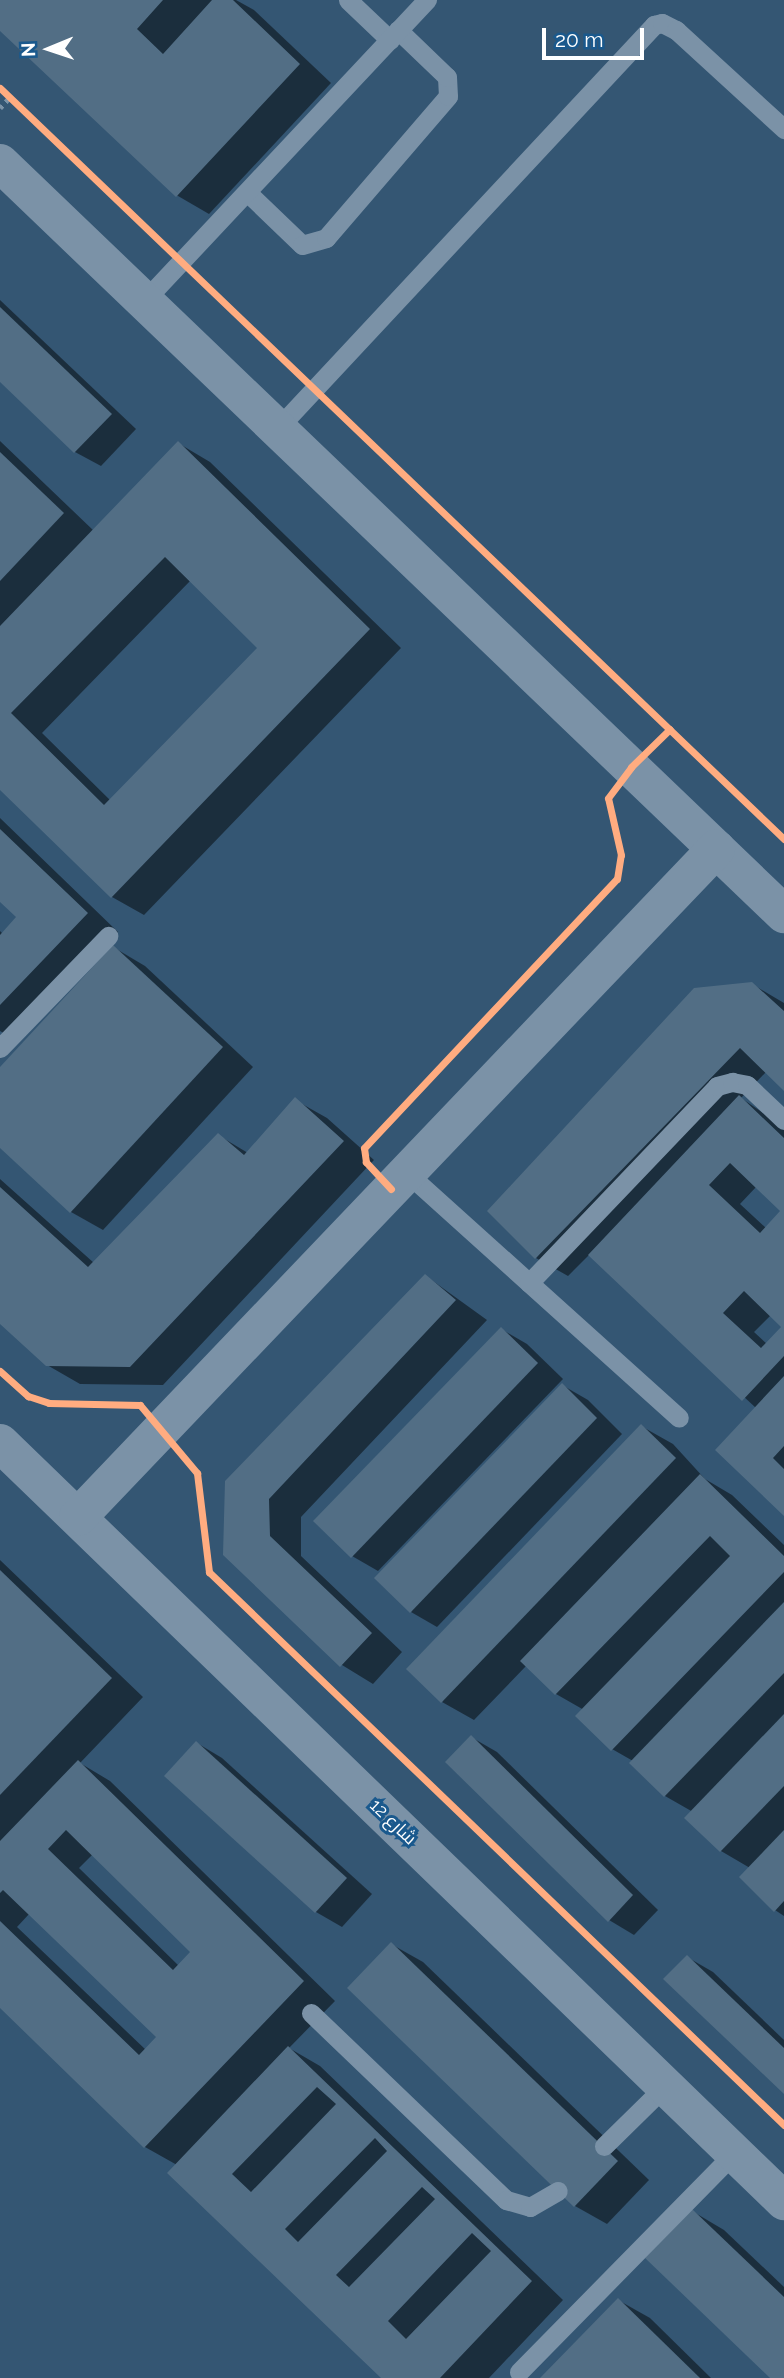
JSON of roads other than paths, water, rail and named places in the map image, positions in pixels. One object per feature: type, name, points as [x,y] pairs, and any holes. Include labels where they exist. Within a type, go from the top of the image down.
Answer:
[{"type":"street","points":[[0,163],[784,914]]},
{"type":"street","points":[[78,1517],[716,849]]},
{"type":"street","name":"شارع 12","points":[[0,1443],[784,2201]]},
{"type":"lane","points":[[247,192],[302,245],[326,238],[448,96],[447,77],[348,0]]},
{"type":"lane","points":[[143,302],[427,0]]},
{"type":"lane","points":[[277,429],[654,25],[662,23],[676,30],[784,128]]},
{"type":"lane","points":[[0,1048],[108,936]]},
{"type":"lane","points":[[529,1283],[717,1086],[732,1082],[747,1085],[784,1120]]},
{"type":"lane","points":[[407,1172],[680,1418]]},
{"type":"lane","points":[[311,2013],[506,2200],[530,2207],[558,2192]]},
{"type":"lane","points":[[604,2146],[665,2086]]},
{"type":"lane","points":[[519,2372],[733,2154]]}]
